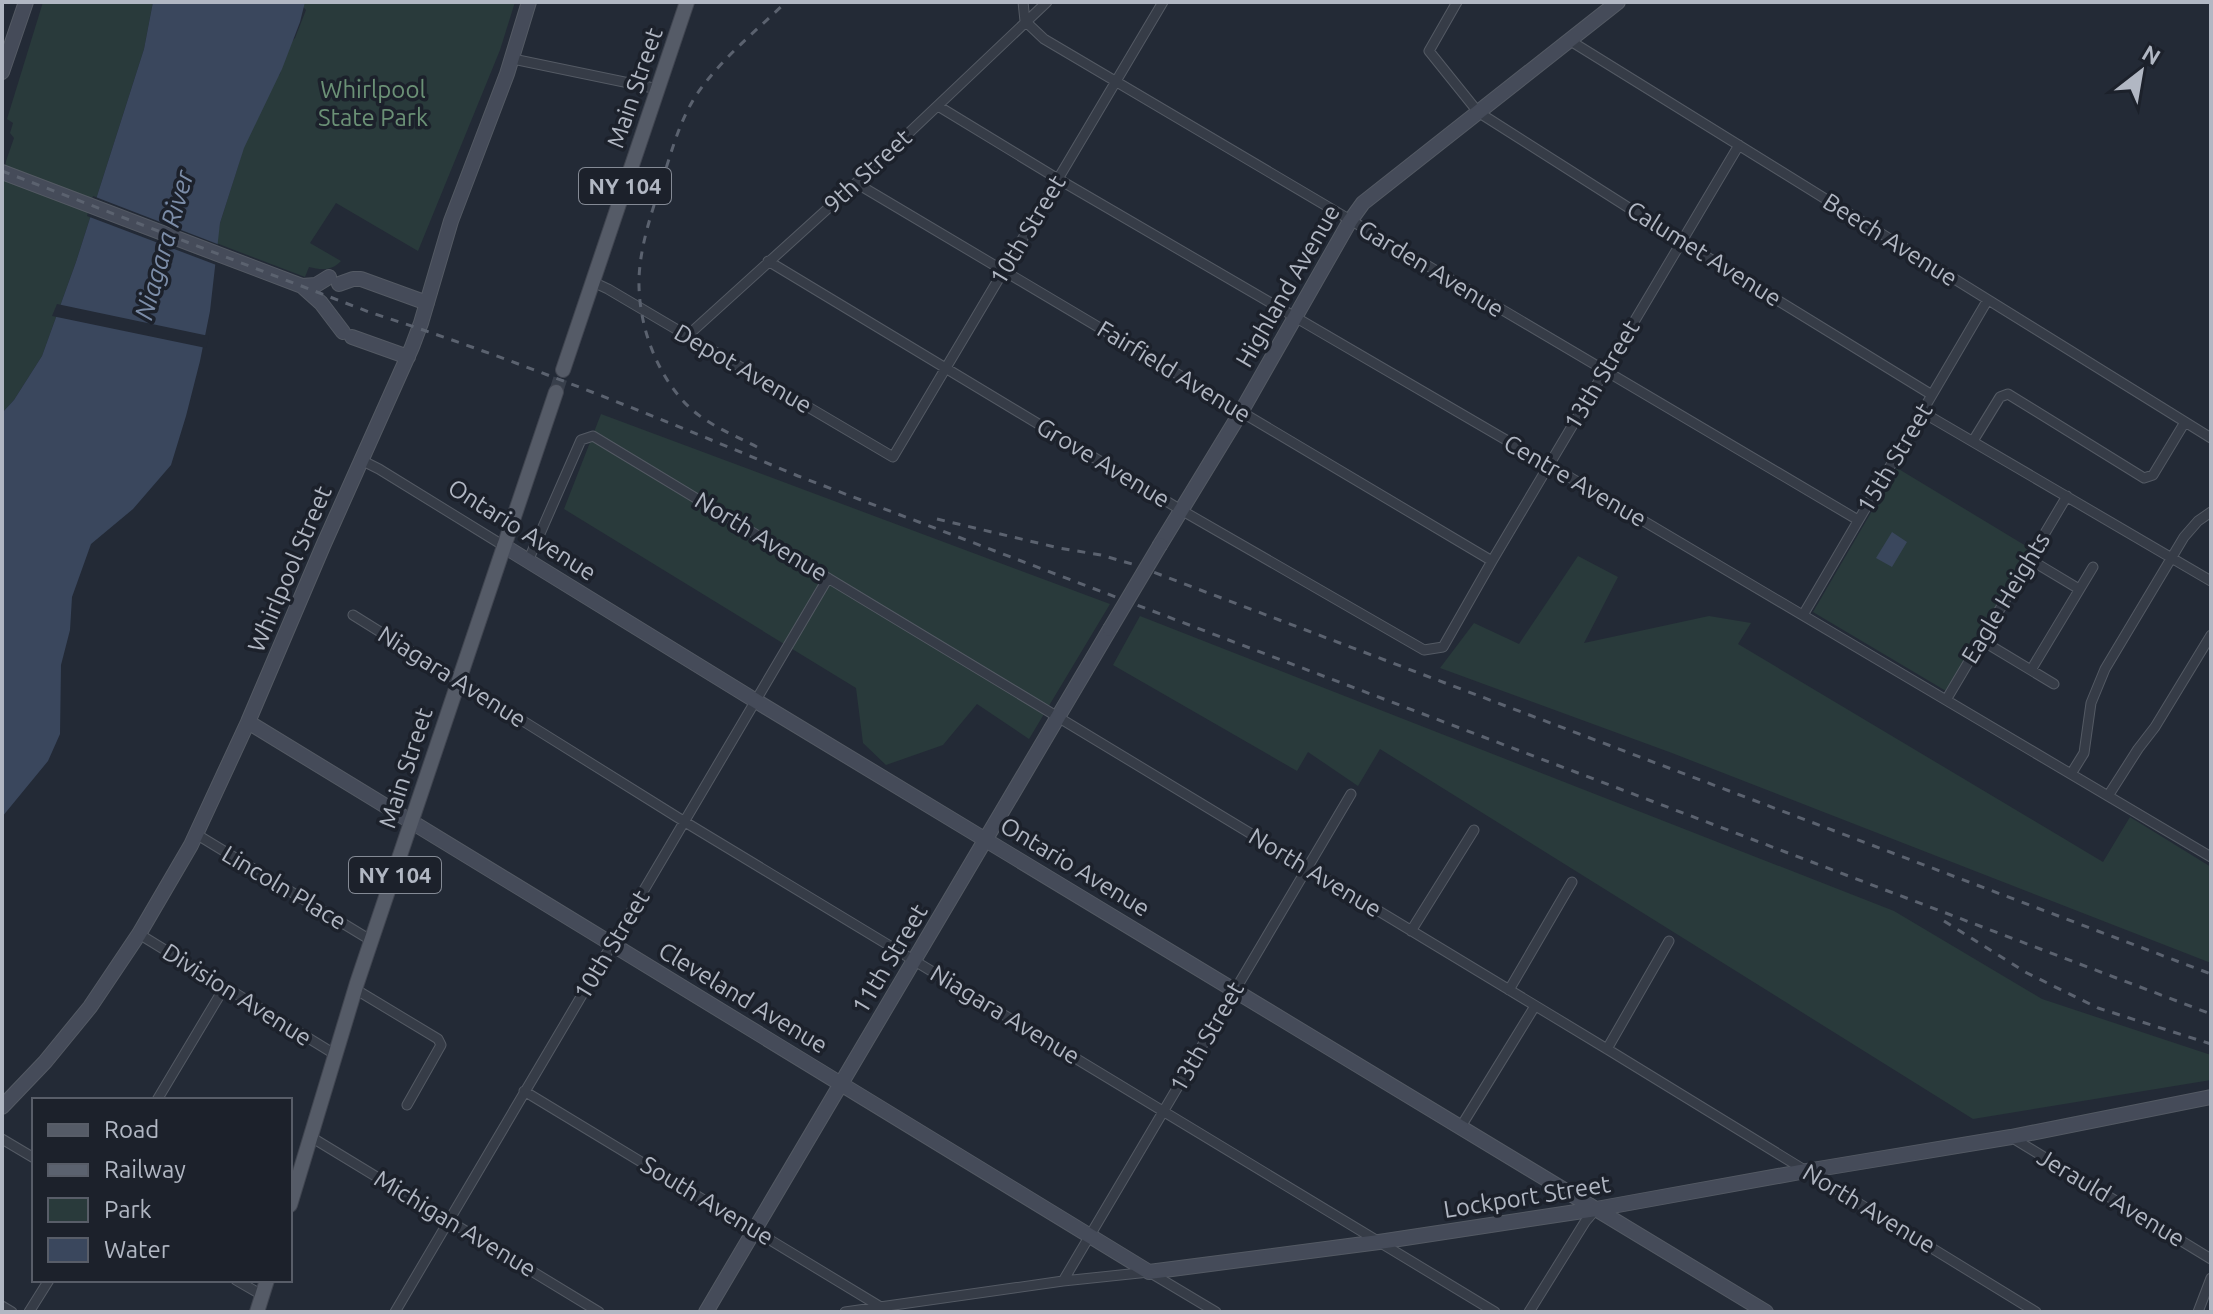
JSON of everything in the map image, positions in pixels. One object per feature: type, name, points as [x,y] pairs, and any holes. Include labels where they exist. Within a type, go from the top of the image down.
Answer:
[{"type":"main road","name":"Main Street","points":[[563,370],[687,2]]},
{"type":"main road","name":"Main Street","points":[[292,1199],[355,989],[556,392]]},
{"type":"main road","points":[[257,1312],[266,1282]]},
{"type":"street","points":[[2,72],[26,2]]},
{"type":"street","name":"Whirlpool Street","points":[[2,1107],[63,1041],[105,985],[139,934],[196,834],[408,357],[451,221],[513,59],[529,2]]},
{"type":"street","points":[[1023,2],[1025,21]]},
{"type":"street","name":"9th Street","points":[[686,337],[856,183],[1047,2]]},
{"type":"street","name":"10th Street","points":[[893,457],[1163,2]]},
{"type":"street","name":"Calumet Avenue","points":[[1457,2],[1429,51],[1478,112],[1932,395]]},
{"type":"street","name":"Highland Avenue","points":[[1110,629],[1363,203],[1618,2]]},
{"type":"street","name":"Garden Avenue","points":[[1025,21],[1044,39],[1116,83],[1858,520]]},
{"type":"street","name":"Beech Avenue","points":[[1569,40],[2211,438]]},
{"type":"street","points":[[513,59],[658,89]]},
{"type":"street","name":"Centre Avenue","points":[[938,106],[2211,857]]},
{"type":"street","name":"13th Street","points":[[1443,647],[1739,145]]},
{"type":"street","points":[[2,172],[302,286],[336,280],[367,281],[427,303]]},
{"type":"street","name":"Fairfield Avenue","points":[[856,183],[1492,561]]},
{"type":"street","name":"Grove Avenue","points":[[768,261],[1181,510],[1424,650],[1443,647]]},
{"type":"street","name":"Depot Avenue","points":[[593,282],[893,457]]},
{"type":"street","points":[[302,286],[348,334],[408,357]]},
{"type":"street","name":"15th Street","points":[[1803,615],[1987,301]]},
{"type":"street","points":[[1973,441],[2000,397],[2008,394],[2144,478],[2153,475],[2185,422]]},
{"type":"street","points":[[1922,412],[2211,581]]},
{"type":"street","name":"North Avenue","points":[[528,561],[581,440],[593,436],[2036,1312]]},
{"type":"street","name":"Ontario Avenue","points":[[361,460],[1766,1312]]},
{"type":"street","name":"Eagle Heights","points":[[1946,700],[2067,496]]},
{"type":"street","points":[[2071,774],[2084,753],[2091,703],[2105,669],[2184,537],[2211,512]]},
{"type":"street","points":[[2029,559],[2079,589]]},
{"type":"street","points":[[2031,670],[2093,567]]},
{"type":"street","name":"10th Street","points":[[395,1312],[828,578]]},
{"type":"street","name":"Niagara Avenue","points":[[353,615],[685,822],[1495,1312]]},
{"type":"street","name":"11th Street","points":[[706,1312],[1110,629]]},
{"type":"street","points":[[2108,796],[2155,727],[2211,635]]},
{"type":"street","points":[[1981,640],[2054,684]]},
{"type":"street","name":"Cleveland Avenue","points":[[248,722],[1216,1312]]},
{"type":"street","name":"13th Street","points":[[1063,1281],[1351,794]]},
{"type":"street","points":[[1411,931],[1474,830]]},
{"type":"street","name":"Lincoln Place","points":[[196,834],[372,941]]},
{"type":"street","points":[[1509,990],[1572,882]]},
{"type":"street","name":"Division Avenue","points":[[139,934],[336,1055]]},
{"type":"street","points":[[1607,1049],[1669,941]]},
{"type":"street","points":[[158,1098],[224,988]]},
{"type":"street","points":[[355,989],[438,1039],[441,1045],[407,1105]]},
{"type":"street","points":[[1460,1128],[1535,1006]]},
{"type":"street","name":"South Avenue","points":[[524,1091],[884,1309]]},
{"type":"street","name":"Lockport Street","points":[[845,1312],[884,1309],[1063,1281],[1379,1242],[1596,1209],[2011,1137],[2211,1097]]},
{"type":"street","name":"Michigan Avenue","points":[[311,1137],[599,1312]]},
{"type":"street","name":"Jerauld Avenue","points":[[2011,1137],[2211,1259]]},
{"type":"street","points":[[2,1139],[32,1157]]},
{"type":"street","points":[[1529,1312],[1596,1209]]},
{"type":"street","points":[[2198,1312],[2211,1280]]},
{"type":"street","points":[[29,1312],[48,1282]]},
{"type":"street","points":[[239,1282],[262,1295]]},
{"type":"street","points":[[2,1306],[12,1312]]},
{"type":"green space","points":[[43,2],[153,2],[144,49],[76,262],[42,356],[2,413],[2,193],[6,161],[14,138],[10,133],[13,123],[7,119]]},
{"type":"green space","name":"Whirlpool State Park","points":[[299,2],[515,2],[500,50],[418,251],[336,203],[310,243],[341,261],[326,269],[309,267],[305,277],[216,243],[247,132],[264,91],[280,74],[283,51],[295,38],[306,10]]},
{"type":"green space","points":[[601,414],[1110,604],[1029,739],[977,704],[943,745],[886,765],[863,743],[856,688],[564,509]]},
{"type":"green space","points":[[1897,468],[2031,549],[1946,691],[1813,612]]},
{"type":"green space","points":[[1578,556],[1618,577],[1584,643],[1709,616],[1751,623],[1738,644],[2103,862],[2130,817],[2211,867],[2211,963],[1672,753],[1440,668],[1474,623],[1519,644]]},
{"type":"green space","points":[[1140,616],[1894,911],[2042,999],[2211,1055],[2211,1080],[1973,1119],[1380,749],[1358,786],[1308,752],[1297,771],[1113,665]]},
{"type":"water","name":"Niagara River","points":[[153,2],[305,2],[282,69],[244,148],[220,223],[210,311],[200,361],[171,465],[133,509],[91,544],[72,597],[70,630],[61,665],[60,734],[48,761],[2,817],[2,413],[42,356],[76,262],[144,49]]},
{"type":"water","points":[[1892,532],[1907,542],[1892,567],[1876,558]]},
{"type":"pier","points":[[93,196],[220,245],[219,266],[87,216]]},
{"type":"pier","points":[[57,304],[209,336],[206,348],[52,316]]},
{"type":"tunnel","points":[[556,392],[563,370]]},
{"type":"railway","points":[[757,447],[704,419],[689,407],[667,380],[646,331],[639,279],[650,219],[685,115],[717,69],[786,2]]},
{"type":"railway","points":[[2,171],[369,312],[532,369],[798,476],[2211,1014]]},
{"type":"railway","points":[[937,519],[1132,564],[2211,974]]},
{"type":"railway","points":[[1944,921],[2027,973],[2098,1008],[2211,1044]]}]
